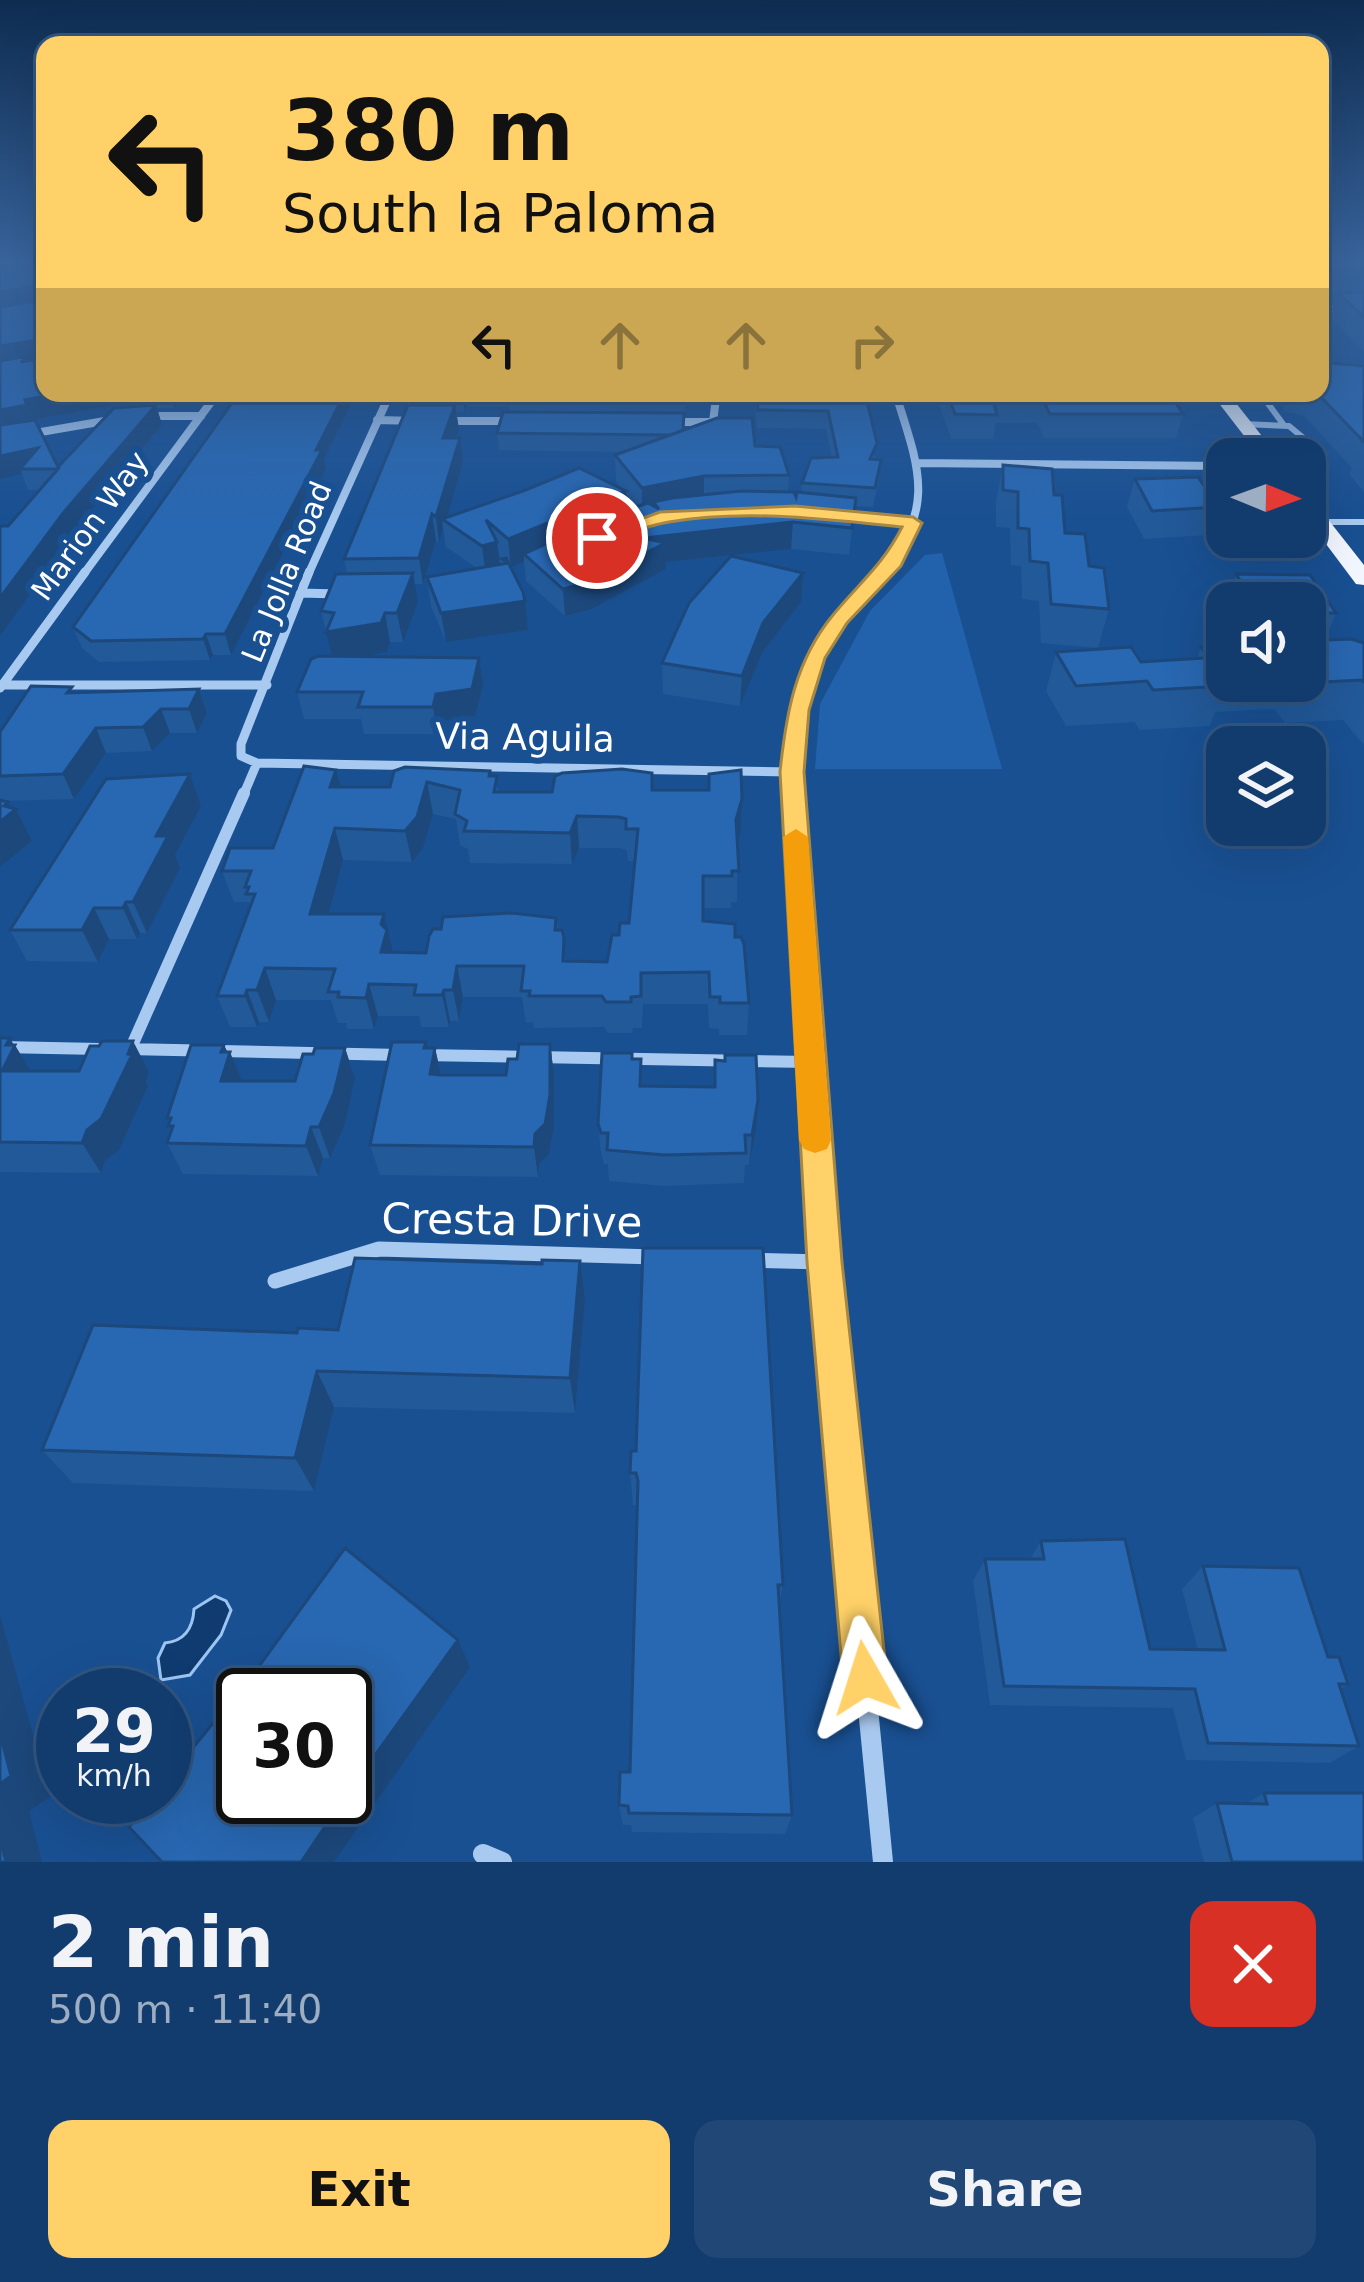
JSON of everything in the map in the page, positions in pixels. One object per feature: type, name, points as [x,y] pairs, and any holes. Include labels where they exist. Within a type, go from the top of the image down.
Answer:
[{"type":"main road","points":[[1227,402],[1255,438]]},
{"type":"main road","points":[[1326,531],[1364,579]]},
{"type":"street","name":"Marion Way","points":[[1,686],[211,402]]},
{"type":"street","name":"La Jolla Road","points":[[257,763],[241,756],[241,744],[300,593],[386,402]]},
{"type":"street","points":[[659,422],[713,422],[715,402]]},
{"type":"street","points":[[883,1862],[824,1262],[792,772],[798,710],[814,658],[839,620],[894,562],[913,523],[921,487],[898,402]]},
{"type":"street","points":[[0,440],[118,419],[201,416]]},
{"type":"street","points":[[377,420],[518,421]]},
{"type":"street","points":[[916,463],[1206,466]]},
{"type":"street","points":[[831,514],[913,523]]},
{"type":"street","points":[[300,593],[348,594]]},
{"type":"street","points":[[1,686],[267,685]]},
{"type":"street","points":[[130,1049],[257,763]]},
{"type":"street","name":"Via Aguila","points":[[257,763],[792,772]]},
{"type":"street","points":[[0,1047],[809,1062]]},
{"type":"street","name":"Cresta Drive","points":[[275,1281],[379,1249],[683,1258]]},
{"type":"street","points":[[730,1259],[824,1262]]},
{"type":"lane","points":[[1267,402],[1302,438]]},
{"type":"lane","points":[[1244,424],[1283,424]]},
{"type":"lane","points":[[1326,522],[1364,522]]},
{"type":"shaded area","points":[[942,553],[1002,769],[815,769],[820,704],[870,611],[925,555]]},
{"type":"shaded area","points":[[215,1596],[231,1610],[221,1635],[192,1672],[192,1668],[159,1668],[165,1643],[190,1628],[194,1609]]},
{"type":"building","points":[[33,355],[21,362],[36,360],[36,398],[25,400],[27,405],[0,410],[0,361]]},
{"type":"building","points":[[1329,363],[1364,366],[1364,442],[1326,402]]},
{"type":"building","points":[[233,402],[340,402],[316,450],[322,450],[225,634],[206,634],[203,639],[91,641],[73,627]]},
{"type":"building","points":[[757,402],[867,402],[877,443],[870,459],[881,460],[875,488],[802,483],[811,458],[838,457],[828,411],[758,410]]},
{"type":"building","points":[[950,402],[994,402],[997,415],[955,414]]},
{"type":"building","points":[[1044,402],[1175,402],[1183,414],[1050,414]]},
{"type":"building","points":[[156,405],[64,512],[0,598],[0,526],[8,526],[58,469],[20,469],[38,448],[0,456],[0,425],[35,420],[58,467],[114,408]]},
{"type":"building","points":[[408,405],[455,405],[443,438],[460,438],[419,558],[344,559]]},
{"type":"building","points":[[503,412],[684,413],[683,430],[671,435],[497,433]]},
{"type":"building","points":[[717,418],[752,418],[755,446],[780,447],[789,475],[704,476],[642,488],[615,455]]},
{"type":"building","points":[[1003,465],[1052,469],[1054,495],[1062,495],[1065,533],[1085,534],[1089,566],[1104,568],[1109,609],[1051,604],[1048,563],[1030,561],[1029,529],[1018,528],[1018,492],[1003,490]]},
{"type":"building","points":[[579,468],[626,491],[508,539],[486,520],[497,542],[482,546],[442,519],[523,491]]},
{"type":"building","points":[[1198,477],[1206,489],[1206,508],[1152,511],[1135,479]]},
{"type":"building","points":[[741,491],[856,498],[852,528],[793,522],[644,538],[665,543],[590,582],[563,589],[524,554],[648,503],[659,509],[653,502]]},
{"type":"building","points":[[731,556],[803,573],[763,623],[742,676],[662,663],[689,603]]},
{"type":"building","points":[[506,558],[525,601],[441,613],[427,577],[508,563],[502,559]]},
{"type":"building","points":[[413,573],[397,613],[385,613],[381,623],[326,632],[334,613],[321,611],[336,574]]},
{"type":"building","points":[[1236,574],[1310,575],[1315,582],[1241,582]]},
{"type":"building","points":[[1326,640],[1364,643],[1364,682],[1326,682]]},
{"type":"building","points":[[1131,647],[1141,662],[1204,658],[1206,687],[1153,690],[1147,681],[1076,686],[1056,652]]},
{"type":"building","points":[[479,658],[472,689],[436,694],[433,707],[358,707],[363,692],[297,692],[311,659]]},
{"type":"building","points":[[31,686],[72,687],[67,693],[199,689],[189,709],[161,709],[143,727],[96,728],[63,774],[0,776],[0,732]]},
{"type":"building","points":[[304,766],[336,770],[330,787],[390,787],[394,771],[405,767],[490,771],[489,776],[497,776],[494,792],[552,792],[555,776],[562,773],[622,769],[652,773],[652,790],[709,790],[709,774],[741,770],[742,799],[736,820],[739,871],[732,871],[732,876],[703,876],[703,921],[735,924],[735,937],[741,937],[744,944],[749,1003],[720,1003],[720,997],[710,997],[709,972],[641,973],[641,996],[631,997],[631,1002],[606,1002],[602,996],[529,996],[530,991],[521,991],[524,966],[457,966],[453,990],[444,990],[442,995],[414,995],[416,985],[369,984],[366,998],[328,992],[335,969],[265,968],[257,990],[247,990],[245,996],[217,996],[255,894],[246,894],[251,871],[222,871],[230,848],[273,848]],"holes":[[[427,782],[460,790],[455,814],[467,821],[464,831],[570,833],[577,816],[619,817],[626,819],[626,829],[638,829],[629,923],[620,923],[619,935],[612,935],[607,962],[563,961],[564,938],[562,930],[555,930],[556,918],[512,913],[443,917],[441,929],[433,929],[429,936],[426,953],[381,952],[387,930],[381,924],[384,914],[310,914],[335,828],[405,831],[417,817]]]},
{"type":"building","points":[[190,774],[156,836],[168,836],[133,902],[126,902],[123,908],[94,908],[82,930],[10,930],[106,779]]},
{"type":"building","points":[[0,800],[16,809],[0,822]]},
{"type":"building","points":[[0,1038],[10,1038],[6,1045],[15,1045],[2,1071],[79,1071],[90,1046],[133,1041],[128,1054],[132,1055],[101,1119],[87,1130],[82,1143],[0,1142]]},
{"type":"building","points":[[392,1042],[426,1042],[424,1048],[435,1048],[430,1074],[440,1075],[506,1075],[508,1059],[517,1059],[519,1044],[550,1044],[550,1095],[545,1124],[535,1134],[534,1147],[370,1145]]},
{"type":"building","points":[[191,1045],[224,1045],[221,1052],[230,1052],[221,1081],[295,1081],[303,1054],[313,1054],[315,1048],[345,1048],[334,1093],[319,1127],[311,1127],[306,1146],[167,1143],[173,1126],[168,1126],[171,1118],[167,1118]]},
{"type":"building","points":[[602,1053],[632,1053],[632,1059],[641,1059],[640,1086],[715,1087],[715,1060],[725,1061],[725,1055],[756,1055],[758,1100],[752,1135],[745,1135],[746,1153],[664,1155],[607,1150],[608,1133],[601,1133],[598,1124]]},
{"type":"building","points":[[643,1248],[763,1248],[792,1815],[629,1813],[628,1806],[619,1805],[620,1772],[630,1772],[638,1481],[636,1473],[630,1473],[631,1451],[636,1451]]},
{"type":"building","points":[[355,1258],[580,1261],[570,1378],[317,1371],[295,1458],[42,1450],[93,1325],[297,1333],[298,1328],[338,1330]]},
{"type":"building","points":[[1125,1539],[1150,1649],[1225,1650],[1203,1566],[1299,1568],[1328,1657],[1339,1657],[1348,1684],[1339,1684],[1359,1746],[1208,1743],[1195,1689],[1004,1686],[985,1559],[1044,1559],[1041,1541]]},
{"type":"building","points":[[345,1548],[458,1640],[372,1759],[372,1668],[258,1668]]},
{"type":"building","points":[[216,1720],[216,1824],[327,1824],[301,1862],[162,1862],[129,1827],[192,1824],[192,1749]]},
{"type":"building","points":[[0,1733],[11,1776],[0,1784]]},
{"type":"building","points":[[1264,1793],[1364,1793],[1364,1862],[1232,1862],[1217,1803],[1267,1804]]},
{"type":"slow traffic","points":[[796,837],[815,1140]]},
{"type":"route","points":[[597,538],[660,518],[704,512],[795,511],[913,523],[894,562],[839,620],[814,658],[798,710],[792,772],[824,1262],[865,1678]]}]
